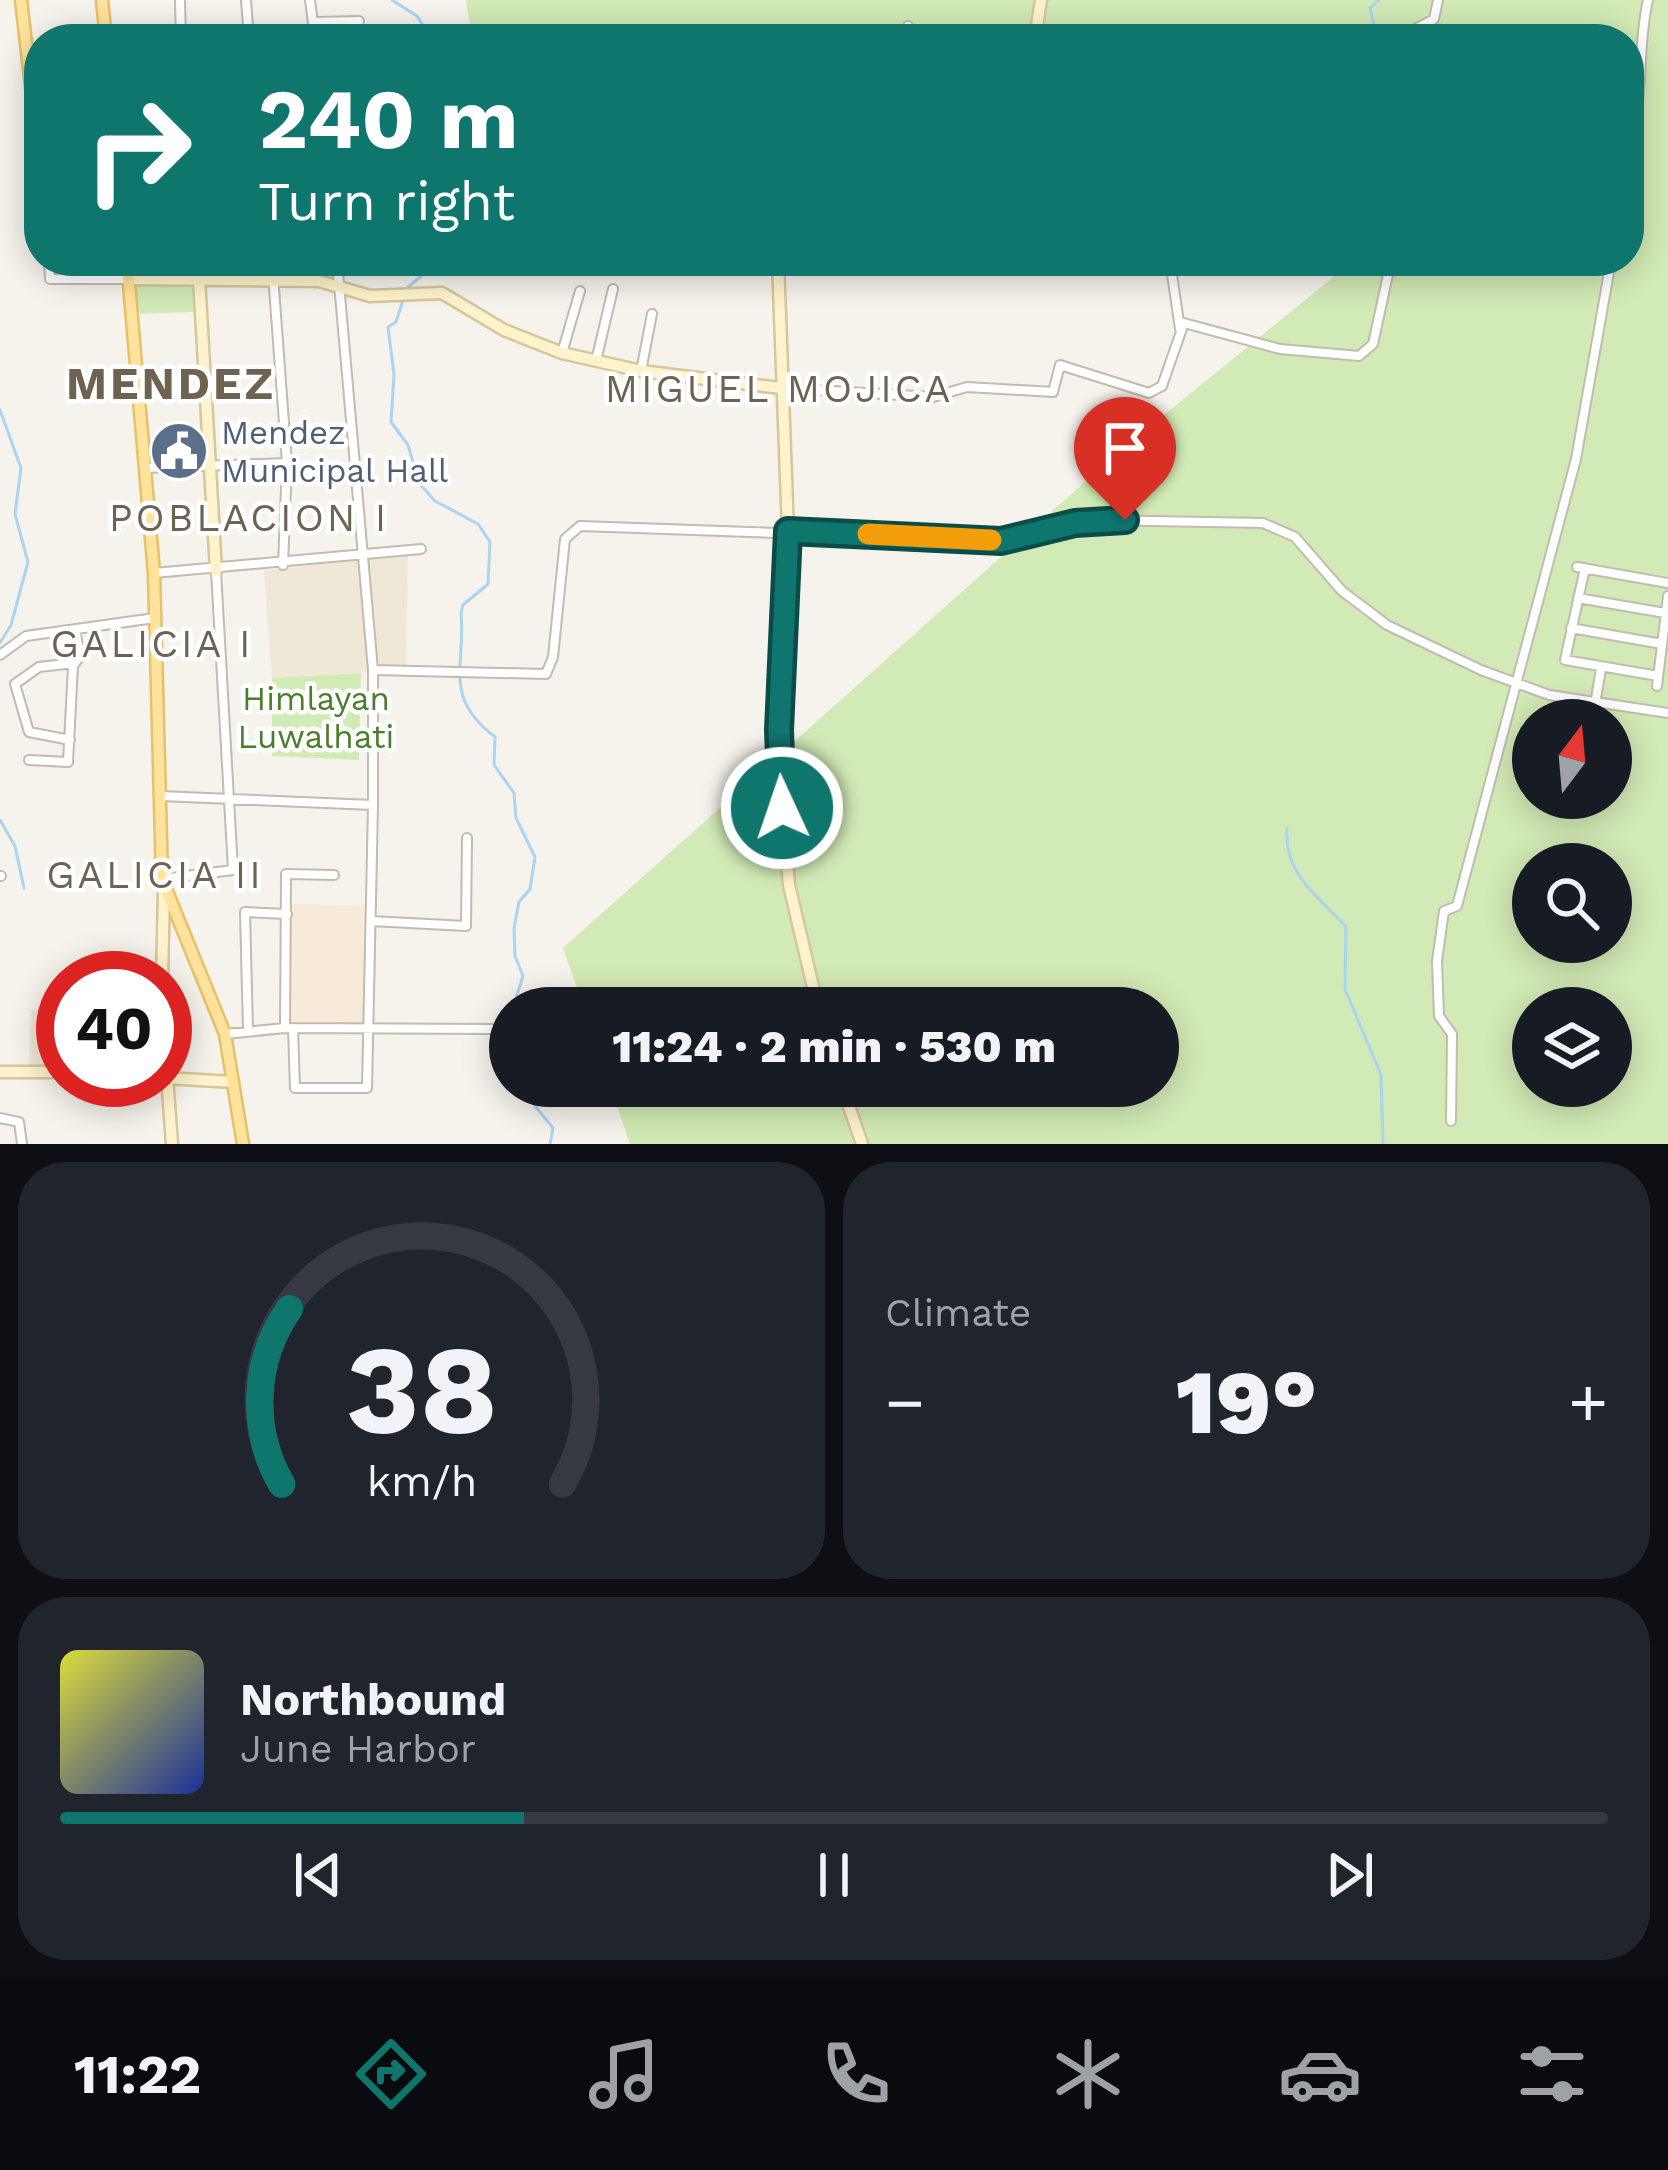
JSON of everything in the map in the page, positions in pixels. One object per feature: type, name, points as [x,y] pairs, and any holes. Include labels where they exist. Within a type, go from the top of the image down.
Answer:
[{"type":"main road","points":[[128,278],[154,573],[163,886],[225,1034],[243,1144]]},
{"type":"main road","points":[[164,927],[179,926]]},
{"type":"street","points":[[310,0],[313,22],[359,21]]},
{"type":"street","points":[[1425,24],[1434,20],[1438,0]]},
{"type":"street","points":[[50,276],[319,281],[336,288],[393,295],[442,293],[504,330],[562,353],[641,371],[781,388],[933,398],[967,387],[1053,392],[1060,365],[1150,393],[1162,386],[1180,328],[1172,276]]},
{"type":"street","points":[[274,276],[287,463],[283,565]]},
{"type":"street","points":[[334,874],[286,874],[295,1088],[367,1088],[373,670],[336,276]]},
{"type":"street","points":[[778,276],[788,531],[779,769],[789,885],[813,987]]},
{"type":"street","points":[[1180,328],[1193,323],[1280,349],[1358,356],[1373,344],[1388,276]]},
{"type":"street","points":[[1450,1121],[1452,1034],[1439,1016],[1437,961],[1444,911],[1457,906],[1576,459],[1608,276]]},
{"type":"street","points":[[163,951],[163,886],[232,870],[199,278]]},
{"type":"street","points":[[596,361],[613,289]]},
{"type":"street","points":[[562,353],[580,291]]},
{"type":"street","points":[[641,371],[652,314]]},
{"type":"street","points":[[144,468],[287,463]]},
{"type":"street","points":[[373,670],[546,674],[554,657],[566,539],[580,526],[1001,541],[1096,520],[1263,524],[1295,537],[1342,591],[1388,625],[1517,685],[1581,699]]},
{"type":"street","points":[[154,573],[421,549]]},
{"type":"street","points":[[1668,583],[1581,567],[1565,660],[1600,672],[1657,681],[1668,596]]},
{"type":"street","points":[[1578,598],[1666,613]]},
{"type":"street","points":[[0,655],[26,637],[156,617]]},
{"type":"street","points":[[1570,628],[1662,644]]},
{"type":"street","points":[[29,760],[66,765],[74,663],[80,656],[75,629]]},
{"type":"street","points":[[70,740],[29,732],[15,684],[43,666],[74,663]]},
{"type":"street","points":[[1596,699],[1600,672]]},
{"type":"street","points":[[1632,708],[1668,713]]},
{"type":"street","points":[[160,796],[373,805]]},
{"type":"street","points":[[371,917],[466,926],[467,838]]},
{"type":"street","points":[[248,1029],[244,912],[287,914]]},
{"type":"street","points":[[225,1034],[289,1028],[489,1028]]},
{"type":"street","points":[[0,1072],[36,1072]]},
{"type":"street","points":[[192,1080],[233,1082]]},
{"type":"street","points":[[169,1107],[172,1144]]},
{"type":"street","points":[[849,1107],[862,1144]]},
{"type":"street","points":[[0,1118],[19,1122],[22,1144]]},
{"type":"shaded area","points":[[408,553],[406,670],[272,678],[264,571]]},
{"type":"shaded area","points":[[288,904],[370,906],[366,1023],[287,1023]]},
{"type":"shaded area","points":[[31,1009],[36,1009],[36,1065],[29,1065]]},
{"type":"green space","points":[[466,0],[1668,0],[1668,1144],[630,1144],[617,1107],[1179,1107],[1179,987],[577,987],[563,948],[1115,455],[1335,276],[1644,276],[1644,24],[470,24]]},
{"type":"green space","points":[[192,282],[194,312],[136,314],[135,285]]},
{"type":"green space","name":"Himlayan Luwalhati","points":[[361,673],[359,760],[272,756],[272,678]]},
{"type":"waterway","points":[[392,0],[422,24]]},
{"type":"waterway","points":[[1374,24],[1370,8],[1379,0]]},
{"type":"waterway","points":[[421,276],[407,288],[396,322],[388,327],[394,375],[391,422],[408,445],[419,483],[435,501],[478,524],[490,542],[488,584],[463,605],[461,613],[460,680],[468,708],[495,737],[494,765],[514,793],[516,818],[535,857],[530,889],[519,902],[514,928],[515,956],[523,976],[520,987]]},
{"type":"waterway","points":[[0,410],[21,468],[15,514],[28,562],[11,625],[0,643]]},
{"type":"waterway","points":[[0,820],[15,846],[24,888]]},
{"type":"waterway","points":[[1287,829],[1297,872],[1346,927],[1345,989],[1381,1075],[1383,1144]]},
{"type":"waterway","points":[[536,1107],[553,1128],[550,1144]]},
{"type":"slow traffic","points":[[868,534],[991,540]]},
{"type":"place","name":"Mendez Municipal Hall","points":[[179,451]]},
{"type":"district","name":"MENDEZ","points":[[171,383]]},
{"type":"district","name":"MIGUEL MOJICA","points":[[779,388]]},
{"type":"district","name":"POBLACION I","points":[[249,517]]},
{"type":"district","name":"GALICIA I","points":[[152,643]]},
{"type":"district","name":"GALICIA II","points":[[155,874]]},
{"type":"route","points":[[782,808],[779,730],[788,531],[1001,541],[1075,523],[1125,520]]}]
